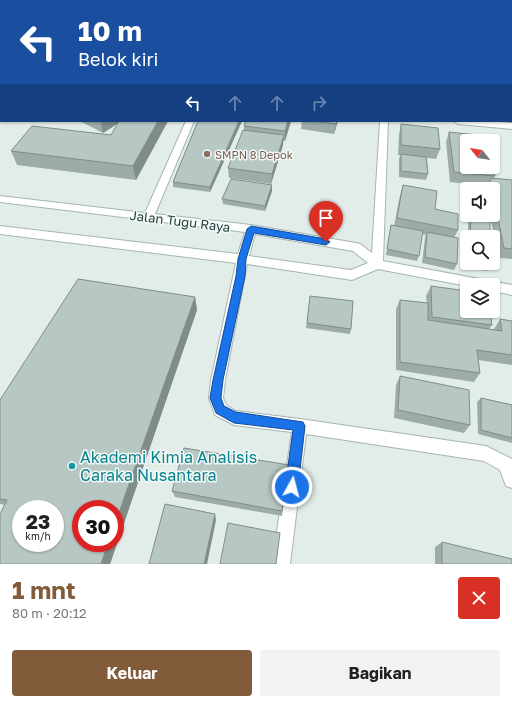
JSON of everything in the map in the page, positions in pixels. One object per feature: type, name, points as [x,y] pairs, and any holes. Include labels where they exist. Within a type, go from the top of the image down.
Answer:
[{"type":"street","points":[[148,217],[190,122]]},
{"type":"street","points":[[0,230],[242,259],[352,275],[377,264],[384,122]]},
{"type":"street","points":[[469,122],[512,126]]},
{"type":"street","name":"Jalan Tugu Raya","points":[[0,199],[251,229],[356,247],[377,264],[460,280]]},
{"type":"street","points":[[251,229],[242,259],[240,276],[218,380],[216,398],[220,410],[234,418],[300,426],[486,454],[506,465],[512,480]]},
{"type":"street","points":[[500,287],[512,290]]},
{"type":"street","points":[[281,564],[300,426]]},
{"type":"building","points":[[118,122],[157,122],[133,166],[11,151],[32,126],[111,135]]},
{"type":"building","name":"SMPN 8 Depok","points":[[198,122],[239,122],[210,187],[173,182]]},
{"type":"building","points":[[246,122],[288,122],[285,131],[244,126]]},
{"type":"building","points":[[321,122],[337,122],[336,124]]},
{"type":"building","points":[[401,124],[438,128],[440,149],[401,145]]},
{"type":"building","points":[[243,130],[284,135],[272,174],[228,168]]},
{"type":"building","points":[[449,132],[468,134],[460,134],[460,173],[454,172]]},
{"type":"building","points":[[401,154],[426,157],[428,174],[401,171]]},
{"type":"building","points":[[474,174],[495,174],[495,176]]},
{"type":"building","points":[[490,178],[512,180],[512,249],[504,248],[499,222],[500,222],[500,182],[491,182]]},
{"type":"building","points":[[231,179],[272,185],[265,206],[222,199]]},
{"type":"building","points":[[403,185],[437,191],[435,209],[458,214],[458,230],[397,218]]},
{"type":"building","points":[[471,222],[490,222],[490,230],[470,230]]},
{"type":"building","points":[[391,225],[423,231],[419,256],[387,249]]},
{"type":"building","points":[[427,232],[458,238],[457,264],[425,257]]},
{"type":"building","name":"Akademi Kimia Analisis Caraka Nusantara","points":[[78,279],[195,297],[123,500],[72,500],[72,552],[105,552],[101,564],[0,564],[0,514],[7,500],[0,499],[0,400]]},
{"type":"building","points":[[431,286],[460,290],[460,318],[491,318],[492,325],[432,317]]},
{"type":"building","points":[[310,296],[353,301],[351,329],[307,323]]},
{"type":"building","points":[[400,300],[428,303],[428,320],[502,331],[500,319],[512,321],[512,355],[477,350],[480,373],[400,362]]},
{"type":"building","points":[[400,376],[469,390],[470,425],[398,410]]},
{"type":"building","points":[[481,398],[512,405],[512,438],[481,430]]},
{"type":"building","points":[[184,448],[289,465],[282,511],[172,491]]},
{"type":"building","points":[[165,504],[215,514],[204,564],[149,564]]},
{"type":"building","points":[[228,523],[280,533],[276,564],[220,564]]},
{"type":"building","points":[[442,542],[512,559],[512,564],[442,564]]},
{"type":"place","name":"SMPN 8 Depok","points":[[207,154]]},
{"type":"place","name":"Akademi Kimia Analisis Caraka Nusantara","points":[[72,466]]},
{"type":"route","points":[[292,487],[300,426],[234,418],[220,410],[216,398],[218,380],[240,276],[242,259],[251,229],[326,242]]}]
